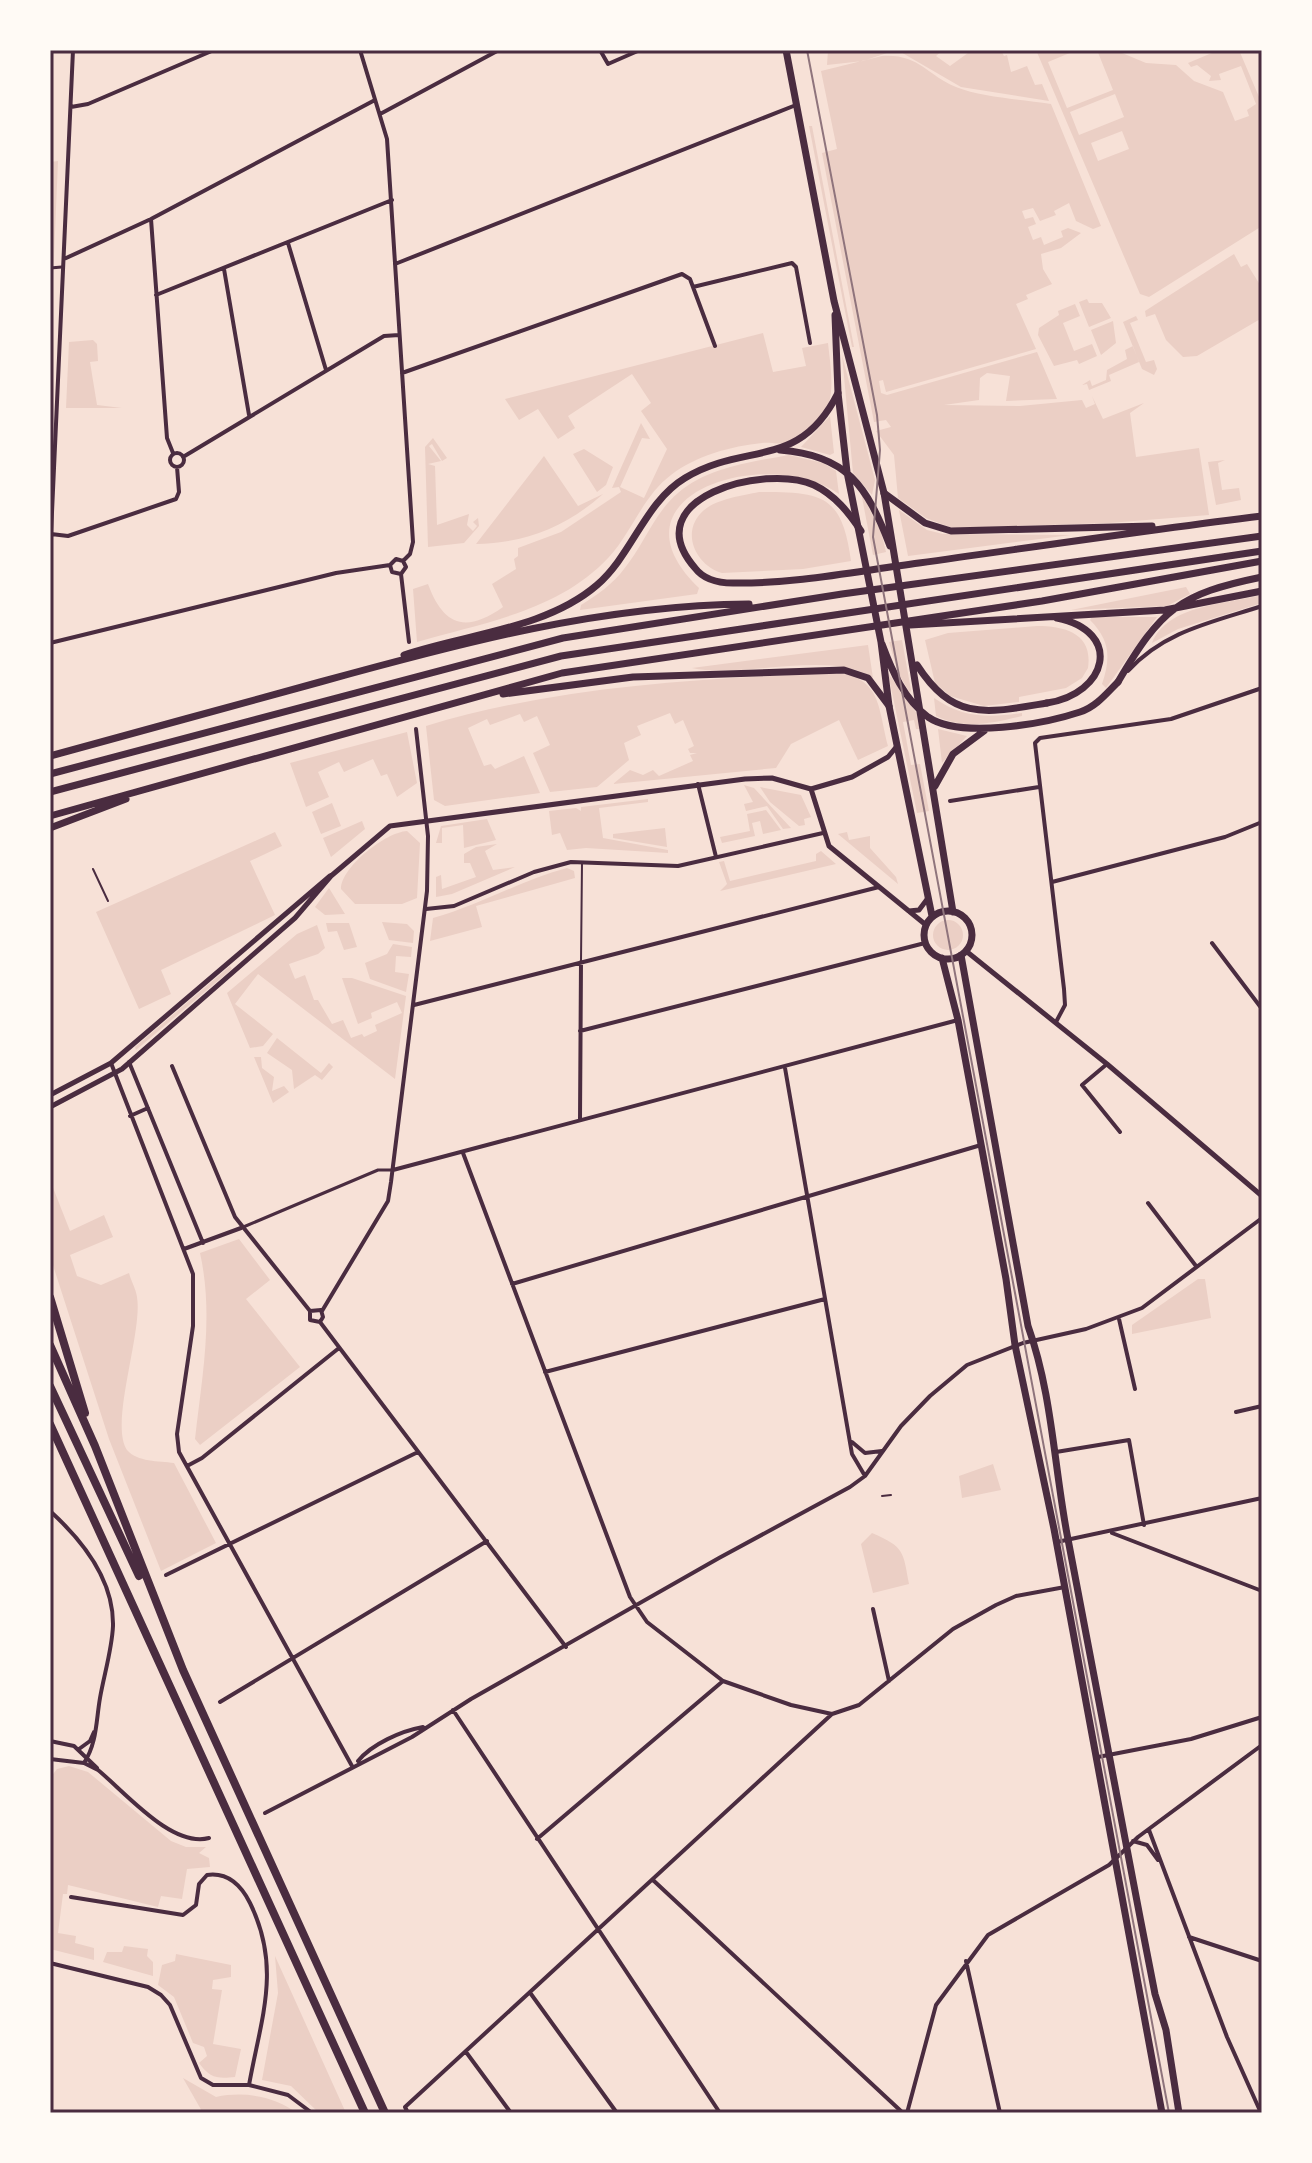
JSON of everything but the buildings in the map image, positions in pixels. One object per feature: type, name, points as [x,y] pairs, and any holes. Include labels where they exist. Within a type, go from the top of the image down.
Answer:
[{"type":"highway","points":[[50,1297],[83,1399],[87,1426]]},
{"type":"highway","points":[[50,1345],[87,1426],[163,1623]]},
{"type":"highway","points":[[50,1386],[163,1623],[385,2113]]},
{"type":"highway","points":[[50,1418],[56,1436]]},
{"type":"highway","points":[[50,1424],[365,2113]]},
{"type":"main road","points":[[786,50],[834,301],[884,493],[923,712],[953,912],[971,928],[963,953],[1068,1539],[1130,1844],[1155,1994],[1166,2030],[1179,2113]]},
{"type":"main road","points":[[834,301],[838,393],[847,472],[881,642],[889,706],[932,916]]},
{"type":"main road","points":[[780,450],[806,436],[821,423],[838,393]]},
{"type":"main road","points":[[352,673],[439,643],[540,616],[577,599],[617,565],[652,512],[682,480],[719,463],[780,450],[807,452],[847,472],[874,505],[897,563]]},
{"type":"main road","points":[[861,531],[825,491],[805,482],[778,478],[713,491],[688,509],[681,526],[680,541],[685,556],[697,572],[710,580],[732,583],[838,574],[1262,516]]},
{"type":"main road","points":[[884,493],[925,523],[951,531],[1178,526]]},
{"type":"main road","points":[[50,774],[520,648],[630,626],[1262,536]]},
{"type":"main road","points":[[50,792],[561,656],[1262,551]]},
{"type":"main road","points":[[936,622],[1262,561]]},
{"type":"main road","points":[[881,642],[900,685],[923,712],[948,726],[986,730],[1082,712],[1100,701],[1118,682],[1147,635],[1176,605],[1213,587],[1262,577]]},
{"type":"main road","points":[[50,816],[562,673],[892,625],[1146,611],[1201,605],[1262,591]]},
{"type":"main road","points":[[50,756],[352,673],[553,623],[698,605],[775,604]]},
{"type":"main road","points":[[914,661],[935,691],[968,710],[997,711],[1079,694],[1092,681],[1099,661],[1099,646],[1090,631],[1080,624],[1047,615]]},
{"type":"main road","points":[[485,695],[633,677],[844,670],[868,678],[889,706]]},
{"type":"main road","points":[[934,788],[953,754],[986,730]]},
{"type":"main road","points":[[50,828],[154,787]]},
{"type":"main road","points":[[953,912],[932,916],[926,925],[925,943],[932,953],[942,958],[963,953]]},
{"type":"main road","points":[[942,958],[958,1020],[1015,1345],[1065,1587],[1162,2113]]},
{"type":"street","points":[[50,556],[73,50]]},
{"type":"street","points":[[71,107],[88,104],[214,50]]},
{"type":"street","points":[[360,50],[381,114],[392,200],[413,542],[410,554],[403,561]]},
{"type":"street","points":[[381,114],[499,50]]},
{"type":"street","points":[[600,50],[601,58],[608,64],[640,50]]},
{"type":"street","points":[[64,259],[151,219],[376,100]]},
{"type":"street","points":[[395,264],[796,105]]},
{"type":"street","points":[[156,295],[392,200]]},
{"type":"street","points":[[151,219],[167,438],[173,453],[183,457]]},
{"type":"street","points":[[288,243],[326,370]]},
{"type":"street","points":[[693,287],[792,263],[796,267],[810,343]]},
{"type":"street","points":[[50,268],[64,267]]},
{"type":"street","points":[[224,269],[249,415]]},
{"type":"street","points":[[402,373],[682,274],[693,287],[715,346]]},
{"type":"street","points":[[183,457],[384,336],[399,335]]},
{"type":"street","points":[[51,534],[68,536],[176,499],[179,492],[177,467],[169,460],[173,453]]},
{"type":"street","points":[[177,467],[183,463],[183,457]]},
{"type":"street","points":[[50,643],[336,573],[390,565],[396,559],[403,561],[406,567],[401,574],[409,642]]},
{"type":"street","points":[[390,565],[392,572],[401,574]]},
{"type":"street","points":[[1118,682],[1145,652],[1174,634],[1262,606]]},
{"type":"street","points":[[1056,1022],[1065,1005],[1064,989],[1035,743],[1040,738],[1171,719],[1262,688]]},
{"type":"street","points":[[320,1322],[322,1311],[388,1201],[414,1005],[429,854],[416,729]]},
{"type":"street","points":[[50,1107],[115,1074],[295,918],[331,876],[390,826],[763,777],[811,789],[852,777],[888,757],[897,746]]},
{"type":"street","points":[[698,784],[716,857]]},
{"type":"street","points":[[950,801],[1040,787]]},
{"type":"street","points":[[811,789],[829,846],[926,925]]},
{"type":"street","points":[[1052,882],[1225,837],[1262,822]]},
{"type":"street","points":[[425,909],[454,906],[534,872],[582,861],[678,866],[823,833]]},
{"type":"street","points":[[50,1095],[111,1063],[322,879],[331,876]]},
{"type":"street","points":[[414,1005],[879,887]]},
{"type":"street","points":[[909,911],[919,910],[928,897]]},
{"type":"street","points":[[580,1031],[925,943]]},
{"type":"street","points":[[1212,943],[1262,1009]]},
{"type":"street","points":[[963,953],[1056,1022],[1262,1196]]},
{"type":"street","points":[[580,1120],[581,962]]},
{"type":"street","points":[[184,1249],[378,1170],[393,1170],[463,1153],[958,1020]]},
{"type":"street","points":[[129,1062],[203,1243]]},
{"type":"street","points":[[111,1063],[184,1249],[196,1298],[177,1434],[179,1452],[354,1764]]},
{"type":"street","points":[[1107,1064],[1082,1085],[1120,1132]]},
{"type":"street","points":[[172,1066],[241,1228],[310,1311],[310,1320],[320,1322],[566,1647]]},
{"type":"street","points":[[785,1067],[850,1440],[856,1465],[865,1476]]},
{"type":"street","points":[[130,1116],[148,1108]]},
{"type":"street","points":[[512,1284],[981,1145]]},
{"type":"street","points":[[463,1153],[636,1608],[647,1622],[723,1681],[791,1705],[832,1714]]},
{"type":"street","points":[[1148,1203],[1196,1266]]},
{"type":"street","points":[[265,1813],[354,1764],[368,1761],[865,1476],[901,1426],[956,1373],[973,1362],[1015,1345],[1119,1319],[1142,1308],[1262,1218]]},
{"type":"street","points":[[545,1372],[825,1299]]},
{"type":"street","points":[[310,1311],[317,1308],[322,1311]]},
{"type":"street","points":[[1119,1319],[1135,1389]]},
{"type":"street","points":[[187,1466],[202,1458],[339,1348]]},
{"type":"street","points":[[1236,1412],[1262,1406]]},
{"type":"street","points":[[1054,1452],[1126,1438],[1144,1525]]},
{"type":"street","points":[[850,1440],[865,1453],[885,1450]]},
{"type":"street","points":[[166,1575],[418,1452]]},
{"type":"street","points":[[1056,1542],[1110,1533],[1262,1498]]},
{"type":"street","points":[[50,1511],[81,1542],[94,1561],[111,1603],[113,1627],[94,1729],[84,1763]]},
{"type":"street","points":[[1110,1533],[1262,1591]]},
{"type":"street","points":[[220,1702],[487,1541]]},
{"type":"street","points":[[408,2113],[405,2107],[832,1714],[859,1705],[953,1629],[996,1605],[1016,1596],[1065,1587]]},
{"type":"street","points":[[873,1609],[889,1681]]},
{"type":"street","points":[[537,1839],[723,1681]]},
{"type":"street","points":[[453,1710],[720,2113]]},
{"type":"street","points":[[1097,1757],[1191,1739],[1262,1717]]},
{"type":"street","points":[[354,1764],[364,1753],[408,1730],[427,1726]]},
{"type":"street","points":[[79,1749],[90,1741],[94,1729]]},
{"type":"street","points":[[50,1741],[79,1749],[98,1770]]},
{"type":"street","points":[[654,1881],[905,2113],[936,2005],[988,1935],[1116,1858],[1130,1844],[1262,1745]]},
{"type":"street","points":[[50,1759],[84,1763],[98,1770],[174,1834],[200,1840],[209,1838]]},
{"type":"street","points":[[50,1769],[59,1761]]},
{"type":"street","points":[[1147,1831],[1147,1845],[1160,1862]]},
{"type":"street","points":[[1147,1831],[1227,2037],[1261,2113]]},
{"type":"street","points":[[1130,1844],[1147,1845]]},
{"type":"street","points":[[71,1897],[183,1915],[196,1905],[199,1884],[207,1875],[225,1875],[238,1884],[258,1920],[269,1965],[249,2085]]},
{"type":"street","points":[[1189,1937],[1262,1961]]},
{"type":"street","points":[[966,1961],[1000,2113]]},
{"type":"street","points":[[50,1963],[154,1990],[170,2005],[201,2078],[213,2085],[249,2085],[288,2095],[312,2113]]},
{"type":"street","points":[[531,1994],[617,2113]]},
{"type":"street","points":[[466,2052],[511,2113]]},
{"type":"lane","points":[[581,962],[582,861]]},
{"type":"lane","points":[[93,869],[108,901]]},
{"type":"lane","points":[[882,1496],[891,1495]]},
{"type":"shaded area","points":[[828,50],[896,50],[863,61],[827,65]]},
{"type":"shaded area","points":[[943,50],[936,56],[950,66],[972,50],[1001,50],[1004,56],[1007,55],[1011,72],[1027,66],[1035,85],[1042,84],[1049,101],[961,87],[899,51]]},
{"type":"shaded area","points":[[1036,50],[1077,50],[1048,62],[1067,108],[1113,90],[1097,50],[1115,50],[1146,63],[1176,65],[1194,81],[1223,92],[1235,121],[1249,116],[1247,110],[1256,104],[1241,66],[1219,74],[1221,80],[1209,81],[1211,76],[1197,65],[1191,67],[1188,63],[1219,50],[1239,50],[1262,104],[1262,226],[1149,297],[1140,294]],"holes":[[[1115,94],[1124,117],[1079,135],[1070,112]],[[1122,131],[1129,149],[1098,161],[1091,143]]]},
{"type":"shaded area","points":[[882,56],[905,58],[967,91],[1051,104],[1101,226],[1093,229],[1076,221],[1069,203],[1054,211],[1056,215],[1040,221],[1033,208],[1022,211],[1025,219],[1033,217],[1036,224],[1028,227],[1033,240],[1041,237],[1044,245],[1063,237],[1061,231],[1068,228],[1081,233],[1061,248],[1041,254],[1043,269],[1052,284],[1026,295],[1028,299],[1016,304],[1036,349],[886,392],[883,380],[879,381],[881,393],[887,395],[1037,352],[1057,399],[1006,401],[1010,376],[987,373],[980,378],[979,400],[944,405],[1020,406],[1082,400],[1086,408],[1095,404],[1092,396],[1103,419],[1144,403],[1130,413],[1136,457],[1199,448],[1209,515],[1109,523],[952,528],[926,518],[898,498],[894,455],[876,431],[891,427],[886,420],[874,422],[822,153],[837,149],[821,71]]},
{"type":"shaded area","points":[[809,126],[812,126],[854,347],[852,347]]},
{"type":"shaded area","points":[[58,161],[50,353],[50,162]]},
{"type":"shaded area","points":[[1234,254],[1241,267],[1247,264],[1262,288],[1262,318],[1197,356],[1183,357],[1166,340],[1155,314],[1146,317],[1145,311]]},
{"type":"shaded area","points":[[1087,299],[1089,303],[1102,303],[1111,318],[1089,327],[1079,302]]},
{"type":"shaded area","points":[[1075,304],[1080,316],[1063,323],[1074,351],[1092,344],[1097,356],[1079,364],[1077,360],[1054,366],[1038,335],[1039,328],[1059,315],[1058,311]]},
{"type":"shaded area","points":[[1136,316],[1138,320],[1130,323],[1146,362],[1154,360],[1157,369],[1154,375],[1142,369],[1123,322]]},
{"type":"shaded area","points":[[1113,321],[1116,343],[1101,355],[1091,330]]},
{"type":"shaded area","points":[[763,333],[773,372],[806,366],[802,348],[828,343],[831,373],[829,403],[813,425],[787,442],[726,449],[681,468],[653,493],[609,557],[567,590],[520,612],[417,642],[413,589],[428,584],[441,609],[457,621],[477,621],[489,615],[503,607],[492,584],[516,569],[514,559],[518,556],[518,548],[561,532],[621,492],[619,487],[612,488],[641,423],[650,439],[642,438],[620,487],[644,498],[667,449],[641,411],[651,403],[632,374],[568,416],[575,428],[558,439],[538,409],[519,420],[505,399]]},
{"type":"shaded area","points":[[93,340],[97,344],[98,361],[90,362],[97,405],[122,408],[66,408],[69,342]]},
{"type":"shaded area","points":[[1133,346],[1139,362],[1109,375],[1111,381],[1089,390],[1087,384],[1082,385],[1090,380],[1092,386],[1106,380],[1107,370],[1127,359],[1125,350]]},
{"type":"shaded area","points":[[842,355],[875,480],[872,495],[853,473]]},
{"type":"shaded area","points":[[830,416],[834,453],[830,455],[801,447]]},
{"type":"shaded area","points":[[433,438],[447,458],[442,461],[432,444],[429,446],[441,461],[428,464],[435,466],[437,525],[469,514],[467,525],[473,531],[477,526],[473,522],[478,518],[479,526],[464,543],[428,547],[425,447]]},
{"type":"shaded area","points":[[584,449],[613,467],[606,485],[597,492],[573,454]]},
{"type":"shaded area","points":[[789,455],[823,463],[836,471],[839,494],[809,480],[774,474],[738,477],[706,487],[682,504],[670,527],[674,555],[699,588],[697,594],[580,610],[581,605],[620,574],[670,501],[690,484],[716,471]]},
{"type":"shaded area","points":[[544,456],[578,506],[603,494],[575,516],[544,531],[512,540],[476,544]]},
{"type":"shaded area","points":[[1225,460],[1218,463],[1222,490],[1239,488],[1241,500],[1216,505],[1208,462]]},
{"type":"shaded area","points":[[759,492],[799,493],[825,501],[842,522],[851,561],[803,569],[722,573],[706,564],[699,557],[692,540],[700,514],[720,502]]},
{"type":"shaded area","points":[[861,492],[881,532],[886,552],[873,555]]},
{"type":"shaded area","points":[[899,510],[927,530],[943,534],[1071,535],[908,556]]},
{"type":"shaded area","points":[[1186,587],[1190,594],[1167,606],[1071,610]]},
{"type":"shaded area","points":[[1262,595],[1262,603],[1178,629],[1152,643],[1160,630],[1184,613]]},
{"type":"shaded area","points":[[1092,617],[1157,617],[1106,688],[1102,684],[1107,650],[1102,635],[1090,620]]},
{"type":"shaded area","points":[[1037,626],[1067,630],[1082,640],[1088,656],[1088,668],[1082,678],[1066,688],[1019,697],[1019,702],[984,706],[950,696],[935,683],[925,640],[948,633]]},
{"type":"shaded area","points":[[902,640],[910,693],[898,673],[889,642]]},
{"type":"shaded area","points":[[868,645],[873,678],[834,666],[735,670],[692,668]]},
{"type":"shaded area","points":[[888,673],[920,718],[921,729],[916,729],[914,720],[903,722],[911,765],[920,764],[929,811],[917,813]]},
{"type":"shaded area","points":[[849,675],[869,687],[879,707],[888,746],[858,760],[839,720],[791,744],[776,768],[613,784],[630,770],[643,775],[653,770],[659,776],[693,761],[690,755],[697,753],[690,753],[688,749],[694,746],[683,720],[675,724],[670,713],[637,726],[641,735],[624,743],[629,760],[597,787],[550,792],[533,753],[550,745],[537,716],[524,722],[520,714],[490,725],[487,719],[468,728],[484,766],[491,764],[495,769],[524,756],[540,793],[445,806],[434,800],[426,726],[476,712],[577,693],[731,678]]},
{"type":"shaded area","points":[[934,698],[966,713],[998,716],[1022,713],[1022,716],[989,723],[957,723],[936,716]]},
{"type":"shaded area","points":[[938,729],[967,736],[942,763]]},
{"type":"shaded area","points":[[407,732],[417,783],[397,797],[387,774],[381,776],[373,759],[344,772],[339,762],[318,772],[329,797],[306,807],[290,763]]},
{"type":"shaded area","points":[[744,785],[754,788],[791,828],[783,829],[767,806],[746,811],[744,804],[753,802]]},
{"type":"shaded area","points":[[760,787],[801,795],[811,817],[804,819],[805,825],[799,826],[770,802]]},
{"type":"shaded area","points":[[648,799],[648,802],[599,808],[603,838],[668,850],[668,853],[586,848],[567,850],[560,833],[552,835],[549,811],[576,808],[581,811],[581,807]]},
{"type":"shaded area","points":[[332,803],[341,826],[321,834],[312,812]]},
{"type":"shaded area","points":[[766,810],[781,830],[763,834],[760,821],[752,823],[755,836],[722,843],[720,837],[750,831],[747,814]]},
{"type":"shaded area","points":[[487,819],[496,840],[464,848],[463,825],[442,828],[442,843],[436,843],[441,826]]},
{"type":"shaded area","points":[[362,821],[365,829],[331,857],[323,838]]},
{"type":"shaded area","points":[[665,828],[667,847],[613,838],[613,834]]},
{"type":"shaded area","points":[[407,831],[420,843],[417,898],[402,904],[355,904],[341,889],[348,871],[377,844]]},
{"type":"shaded area","points":[[275,832],[282,846],[250,861],[275,915],[161,970],[171,994],[139,1009],[96,912]]},
{"type":"shaded area","points":[[847,832],[849,840],[870,836],[870,848],[896,877],[898,884],[838,834]]},
{"type":"shaded area","points":[[497,844],[485,851],[493,870],[515,867],[452,894],[436,897],[436,877],[441,875],[442,889],[476,877],[470,863],[464,863],[464,854],[476,847]]},
{"type":"shaded area","points":[[821,851],[836,864],[720,891],[727,884],[719,862],[724,861],[730,881],[816,861],[816,854]]},
{"type":"shaded area","points":[[567,868],[574,871],[575,878],[476,906],[482,927],[430,941],[433,918]]},
{"type":"shaded area","points":[[329,888],[345,914],[325,915],[315,907]]},
{"type":"shaded area","points":[[948,920],[954,921],[962,929],[962,941],[954,949],[948,950],[942,949],[934,941],[933,935],[934,929],[942,921]]},
{"type":"shaded area","points":[[382,922],[407,924],[414,931],[413,943],[389,940]]},
{"type":"shaded area","points":[[326,923],[349,923],[357,947],[344,950],[337,931],[328,932]]},
{"type":"shaded area","points":[[317,925],[325,948],[318,954],[289,964],[295,979],[305,975],[314,1000],[318,1000],[332,1024],[343,1020],[351,1038],[362,1034],[364,1037],[377,1031],[375,1025],[402,1013],[397,1002],[371,1013],[372,1018],[358,1024],[342,978],[352,978],[406,996],[395,1079],[258,974],[235,1004],[273,1034],[263,1046],[250,1048],[227,993],[297,934]]},
{"type":"shaded area","points":[[393,944],[412,947],[411,957],[396,956],[395,972],[409,974],[406,992],[370,979],[365,963],[387,954]]},
{"type":"shaded area","points":[[230,966],[232,969],[136,1050],[135,1047]]},
{"type":"shaded area","points":[[277,1038],[321,1073],[329,1063],[333,1067],[322,1080],[315,1075],[294,1089],[292,1070],[267,1053]]},
{"type":"shaded area","points":[[254,1057],[261,1057],[262,1068],[274,1077],[272,1091],[284,1086],[289,1092],[273,1103]]},
{"type":"shaded area","points":[[50,1180],[70,1231],[104,1215],[113,1237],[70,1255],[77,1276],[101,1285],[129,1273],[136,1291],[138,1313],[122,1420],[127,1450],[142,1459],[174,1463],[216,1543],[161,1571],[109,1439],[50,1256]]},
{"type":"shaded area","points":[[239,1239],[270,1280],[246,1299],[300,1367],[200,1445],[195,1439],[203,1369],[206,1300],[200,1253]]},
{"type":"shaded area","points":[[1198,1279],[1205,1279],[1211,1318],[1132,1334],[1132,1325]]},
{"type":"shaded area","points":[[993,1464],[1001,1490],[962,1498],[959,1476]]},
{"type":"shaded area","points":[[872,1533],[891,1542],[901,1552],[909,1584],[873,1593],[861,1544]]},
{"type":"shaded area","points":[[69,1766],[88,1772],[171,1841],[186,1847],[206,1847],[199,1853],[209,1858],[210,1867],[187,1869],[182,1899],[161,1896],[158,1907],[68,1885],[67,1894],[63,1894],[58,1933],[76,1936],[75,1943],[94,1948],[94,1960],[50,1949],[50,1778],[57,1769]]},
{"type":"shaded area","points":[[124,1946],[148,1949],[147,1956],[153,1962],[153,1976],[103,1962],[107,1952],[122,1952]]},
{"type":"shaded area","points":[[176,1954],[231,1965],[231,1977],[213,1980],[212,1989],[222,1990],[213,2044],[241,2049],[235,2077],[210,2075],[203,2068],[199,2063],[207,2056],[204,2047],[193,2043],[174,1997],[158,1985],[162,1965],[175,1961]]},
{"type":"shaded area","points":[[275,1956],[346,2113],[319,2113],[291,2086],[262,2080],[278,1993]]},
{"type":"shaded area","points":[[183,2078],[216,2097],[258,2096],[279,2102],[297,2113],[203,2113]]},
{"type":"tram line","points":[[807,50],[877,415],[880,450],[873,537],[1169,2113]]}]
